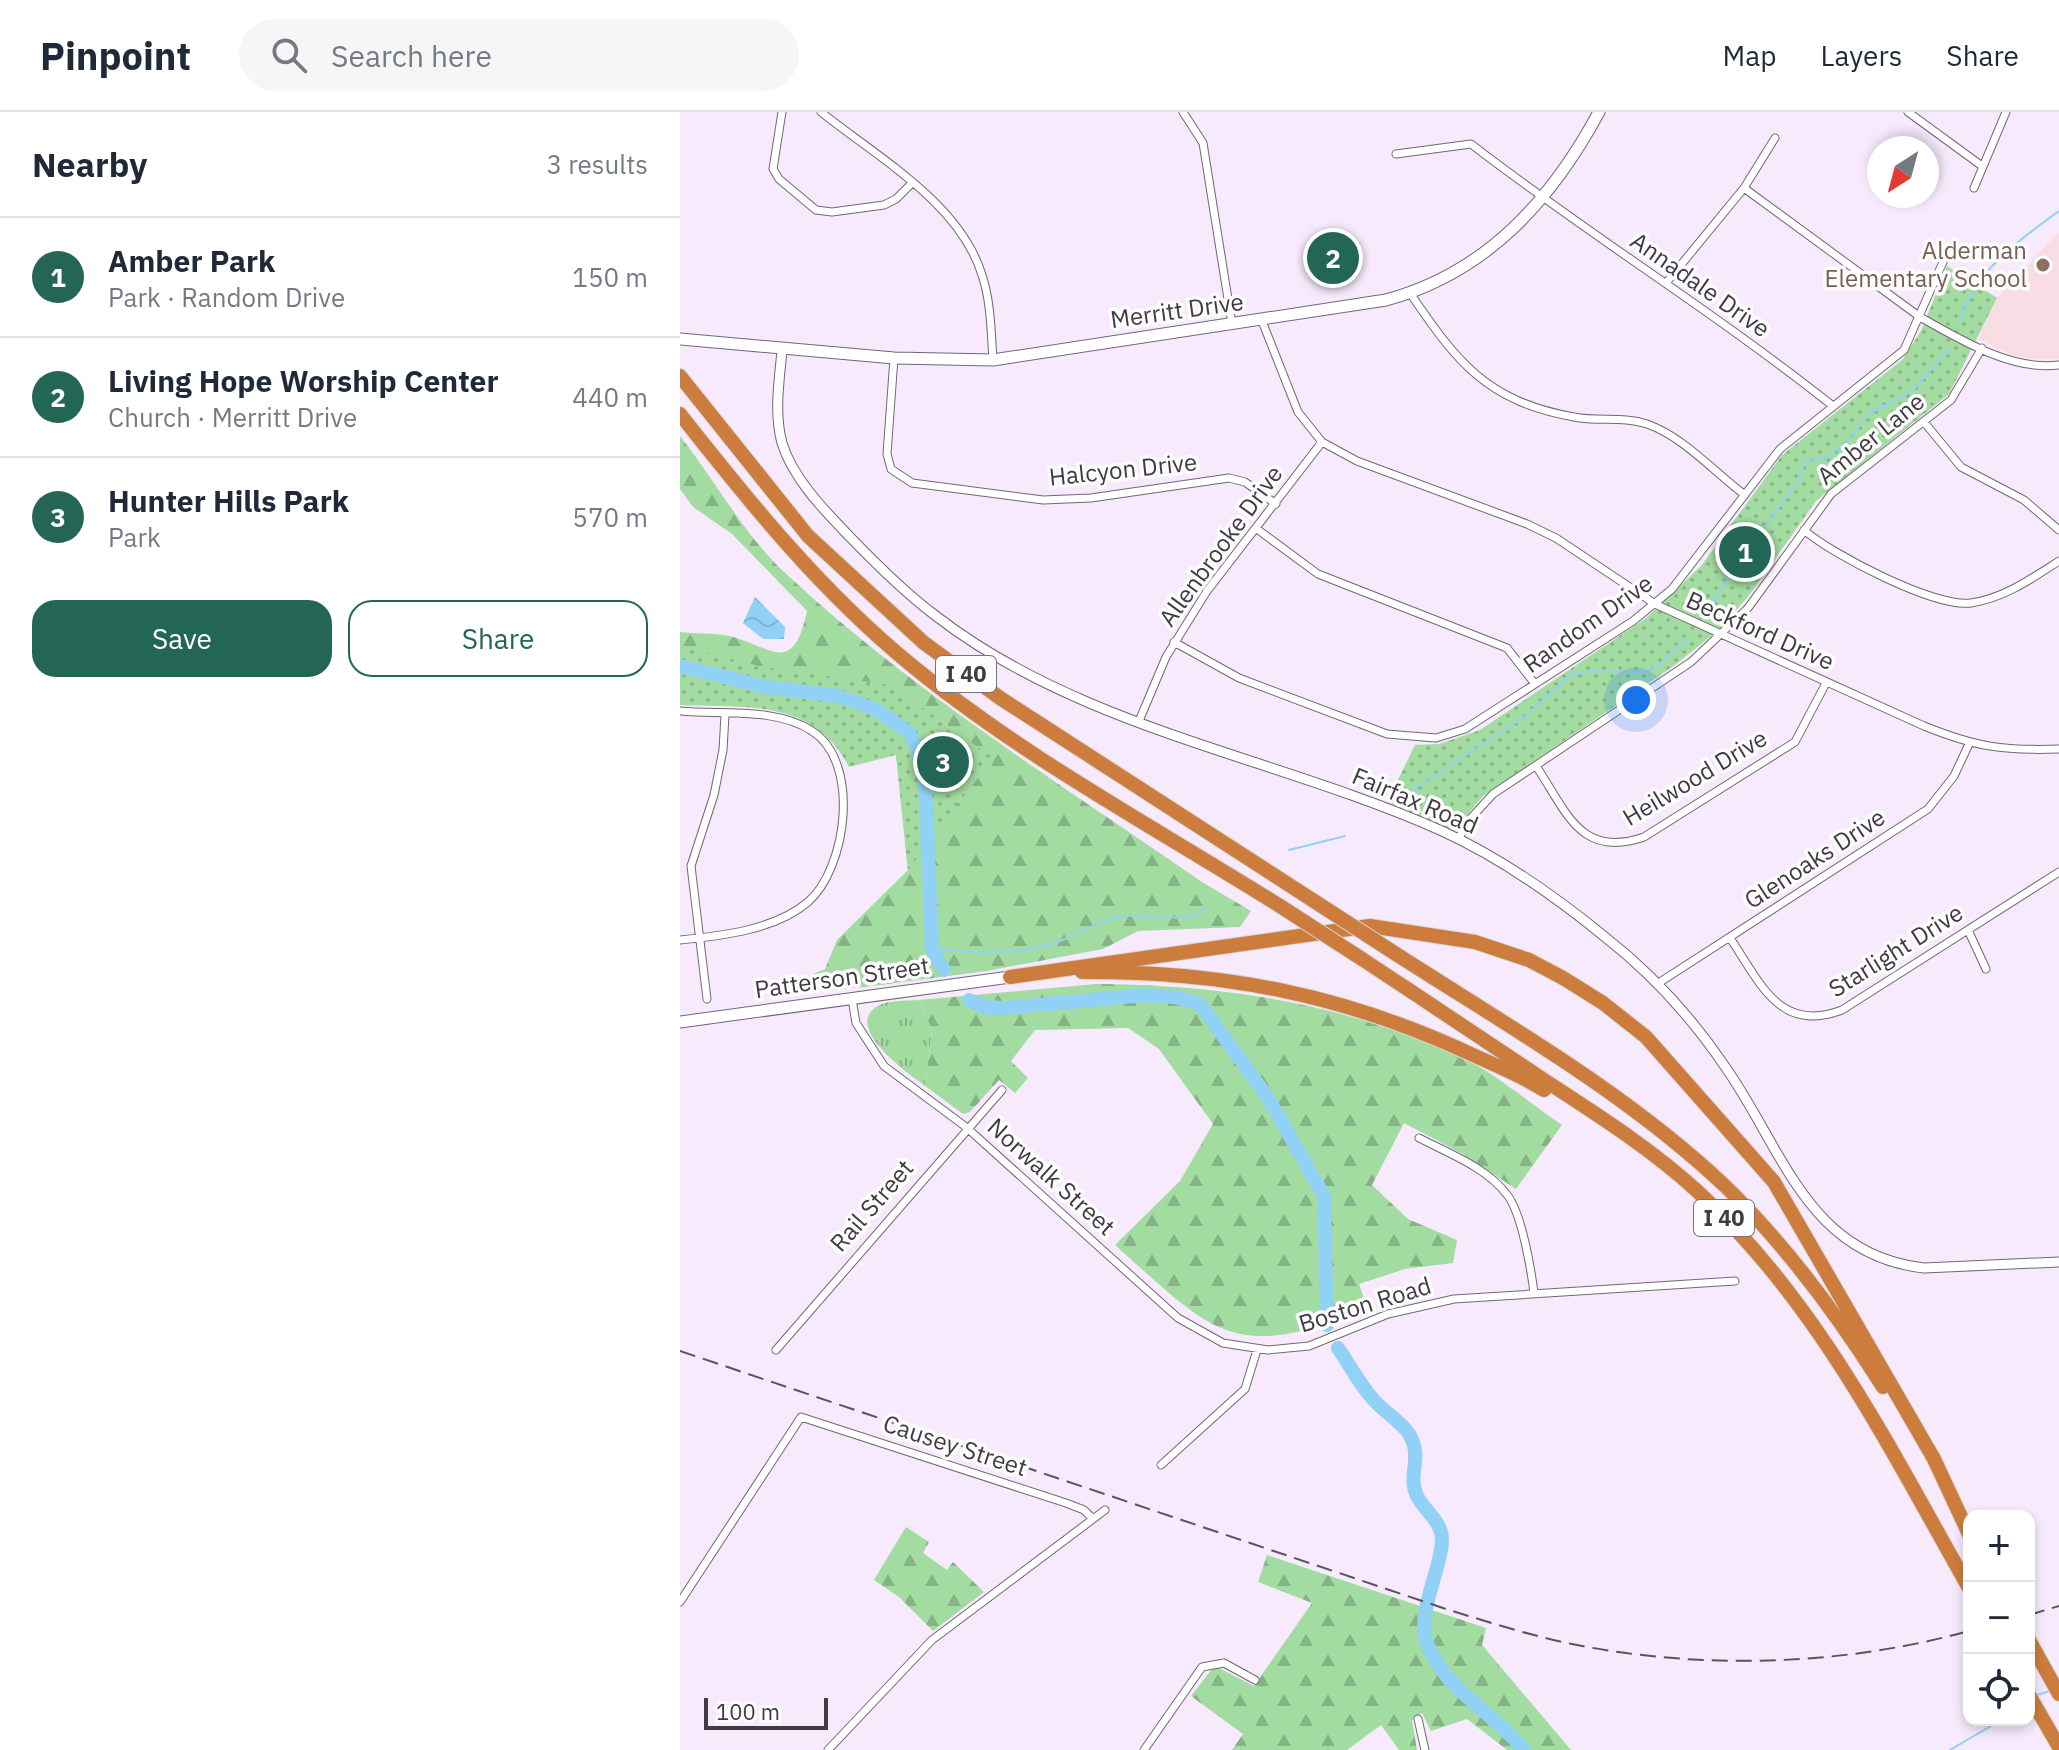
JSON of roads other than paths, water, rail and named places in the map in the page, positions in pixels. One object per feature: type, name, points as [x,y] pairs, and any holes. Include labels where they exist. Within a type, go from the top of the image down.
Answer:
[{"type":"highway","name":"I 40","points":[[680,376],[808,536],[924,643],[1000,698],[1540,1046],[1658,1130],[1753,1215],[1841,1321],[1963,1525]]},
{"type":"highway","name":"I 40","points":[[680,414],[776,534],[829,589],[908,662],[1004,734],[1362,959],[1646,1149],[1696,1190],[1744,1239],[1804,1311],[1845,1372],[1966,1582]]},
{"type":"highway","points":[[1010,977],[1370,926],[1475,942],[1529,960],[1563,978],[1603,1003],[1646,1037],[1774,1182],[1934,1459],[1963,1522]]},
{"type":"highway","points":[[1010,977],[1126,972],[1226,979],[1346,1004],[1410,1026],[1533,1083],[1646,1149]]},
{"type":"highway","points":[[2035,1650],[2059,1694]]},
{"type":"highway","points":[[2035,1705],[2059,1747]]},
{"type":"main road","name":"Merritt Drive","points":[[680,339],[782,351],[993,360],[1262,321],[1410,293],[1477,261],[1543,200],[1582,144],[1599,112]]},
{"type":"main road","name":"Patterson Street","points":[[680,1022],[1010,977]]},
{"type":"street","points":[[782,112],[773,169],[779,179],[816,210],[832,212],[884,205],[896,199],[911,184]]},
{"type":"street","points":[[821,112],[940,205],[972,248],[988,303],[993,360]]},
{"type":"street","points":[[1183,112],[1203,143],[1232,324]]},
{"type":"street","points":[[1908,112],[1982,166]]},
{"type":"street","points":[[1974,188],[2006,112]]},
{"type":"street","points":[[1666,283],[1744,188],[1775,138]]},
{"type":"street","name":"Annadale Drive","points":[[1396,154],[1471,144],[1543,200],[1666,283],[1833,406]]},
{"type":"street","points":[[1744,188],[1920,317],[2019,363],[2059,365]]},
{"type":"street","name":"Random Drive","points":[[1174,642],[1239,678],[1387,734],[1436,738],[1465,729],[1655,604],[1695,562],[1780,449],[1904,350],[1943,262]]},
{"type":"street","points":[[1410,293],[1461,365],[1483,382],[1508,395],[1573,417],[1645,423],[1666,433],[1745,495]]},
{"type":"street","name":"Beckford Drive","points":[[1262,321],[1298,412],[1322,442],[1357,461],[1527,524],[1556,538],[1655,604],[1721,637],[1969,744],[2001,750],[2059,749]]},
{"type":"street","name":"Amber Lane","points":[[1458,839],[1471,818],[1493,794],[1691,662],[1721,637],[1763,589],[1831,494],[1951,400],[1982,348]]},
{"type":"street","name":"Fairfax Road","points":[[782,351],[777,412],[786,454],[809,490],[877,566],[936,617],[981,646],[1059,688],[1139,721],[1366,799],[1458,839],[1555,897],[1657,984],[1727,1069],[1818,1213],[1842,1239],[1883,1260],[1924,1268],[2059,1262]]},
{"type":"street","name":"Halcyon Drive","points":[[894,358],[887,454],[891,469],[912,483],[1043,500],[1091,498],[1229,478],[1245,482],[1276,504]]},
{"type":"street","points":[[1924,422],[1961,467],[2024,500],[2059,530]]},
{"type":"street","name":"Allenbrooke Drive","points":[[1139,721],[1174,642],[1207,591],[1322,442]]},
{"type":"street","points":[[1257,529],[1318,574],[1507,648],[1525,666],[1535,684]]},
{"type":"street","points":[[1804,530],[1838,553],[1943,601],[1967,603],[1990,599],[2016,589],[2059,561]]},
{"type":"street","name":"Heilwood Drive","points":[[1536,766],[1578,829],[1595,841],[1620,845],[1644,837],[1795,742],[1826,683]]},
{"type":"street","points":[[680,711],[775,717],[798,723],[817,734],[840,769],[844,791],[837,852],[809,901],[768,925],[680,940]]},
{"type":"street","points":[[707,999],[702,937],[691,866],[714,795],[723,750],[725,715]]},
{"type":"street","name":"Glenoaks Drive","points":[[1657,984],[1928,809],[1954,776],[1969,744]]},
{"type":"street","name":"Starlight Drive","points":[[1730,938],[1775,1003],[1802,1017],[1821,1018],[1842,1010],[2059,872]]},
{"type":"street","points":[[1968,930],[1986,969]]},
{"type":"street","name":"Norwalk Street","points":[[852,999],[856,1023],[884,1066],[966,1127],[1178,1318],[1223,1343],[1257,1350]]},
{"type":"street","name":"Rail Street","points":[[776,1350],[966,1127],[1002,1090]]},
{"type":"street","points":[[1419,1138],[1492,1180],[1510,1197],[1532,1271],[1534,1293]]},
{"type":"street","name":"Boston Road","points":[[1257,1350],[1309,1346],[1421,1304],[1534,1293],[1735,1281]]},
{"type":"street","points":[[1161,1465],[1245,1389],[1257,1350]]},
{"type":"street","name":"Causey Street","points":[[680,1602],[801,1417],[1066,1503],[1084,1510],[1093,1519]]},
{"type":"street","points":[[828,1750],[932,1640],[1105,1510]]},
{"type":"street","points":[[1144,1750],[1202,1667],[1224,1663],[1255,1680]]},
{"type":"street","points":[[1418,1719],[1425,1750]]},
{"type":"water","points":[[755,597],[785,627],[784,639],[763,639],[743,623]]},
{"type":"waterway","points":[[1959,322],[1966,304],[1987,272],[2013,246],[2059,211]]},
{"type":"waterway","points":[[1706,616],[1733,569],[1799,480],[1804,464],[1814,459],[1825,459],[1848,441],[1869,414],[1912,391],[1949,350]]},
{"type":"waterway","points":[[1404,796],[1524,717],[1569,676],[1589,671],[1643,672],[1659,665],[1687,640]]},
{"type":"waterway","points":[[680,666],[766,687],[838,696],[875,709],[909,732],[918,750],[925,778],[932,949],[944,970]]},
{"type":"waterway","points":[[1289,850],[1345,836]]},
{"type":"waterway","points":[[932,949],[978,952],[1026,950],[1055,943],[1116,918],[1135,915],[1179,918],[1199,913],[1208,907]]},
{"type":"waterway","points":[[969,1000],[984,1007],[1005,1008],[1144,995],[1175,997],[1200,1004],[1268,1098],[1324,1196],[1327,1325]]},
{"type":"waterway","points":[[1338,1348],[1372,1398],[1410,1435],[1415,1449],[1414,1482],[1417,1496],[1440,1528],[1440,1554],[1424,1620],[1427,1643],[1446,1675],[1524,1750]]},
{"type":"waterway","points":[[2037,1695],[2050,1691]]},
{"type":"waterway","points":[[1950,1750],[1991,1726]]},
{"type":"railway","points":[[680,1351],[1443,1608],[1572,1644],[1670,1658],[1771,1660],[1871,1651],[1963,1632]]},
{"type":"railway","points":[[2035,1613],[2059,1606]]},
{"type":"place","name":"Living Hope Worship Center","points":[[1333,258]]},
{"type":"place","name":"Alderman Elementary School","points":[[2043,265]]},
{"type":"place","name":"Amber Park","points":[[1745,552]]},
{"type":"place","name":"Hunter Hills Park","points":[[943,762]]}]
